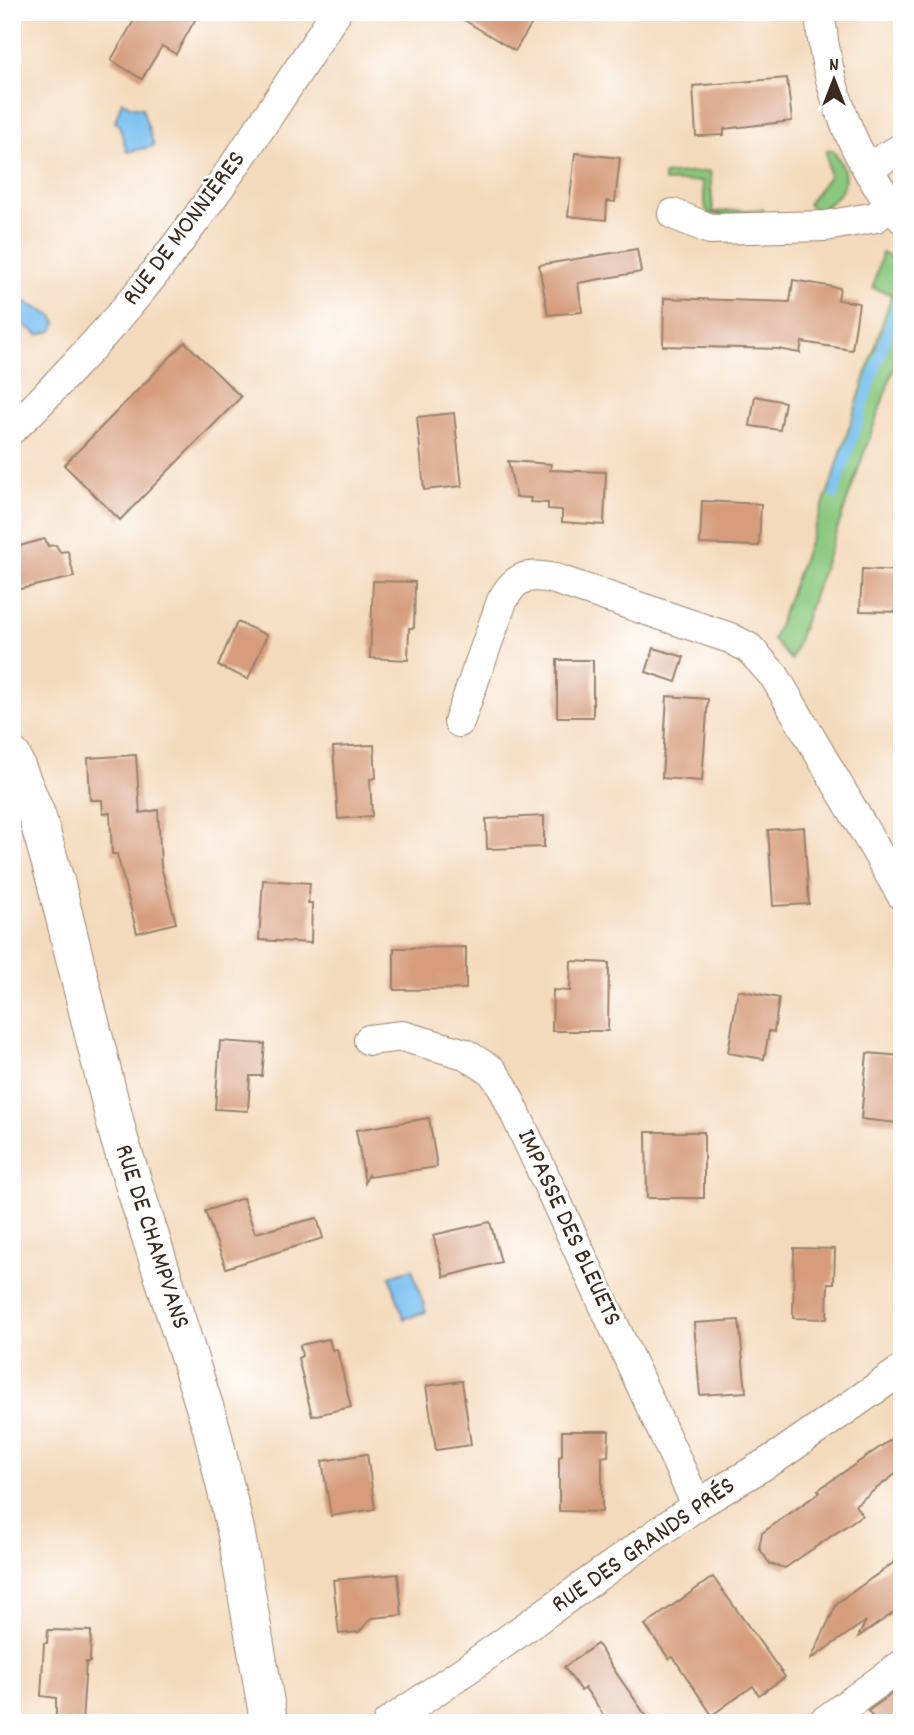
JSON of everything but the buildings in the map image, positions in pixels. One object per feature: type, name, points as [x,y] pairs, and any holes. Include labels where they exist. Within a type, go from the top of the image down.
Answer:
[{"type":"street","name":"RUE DE MONNIÈRES","points":[[12,429],[106,332],[163,265],[227,177],[336,12]]},
{"type":"street","points":[[673,214],[710,229],[826,226],[896,212],[844,123],[830,78],[820,12]]},
{"type":"street","points":[[868,167],[902,148]]},
{"type":"street","points":[[459,722],[502,601],[510,587],[522,578],[538,575],[555,579],[730,638],[749,648],[775,677],[902,895]]},
{"type":"street","name":"RUE DE CHAMPVANS","points":[[12,756],[37,816],[119,1138],[212,1430],[236,1532],[269,1723]]},
{"type":"street","name":"IMPASSE DES BLEUETS","points":[[369,1040],[402,1036],[465,1054],[492,1071],[503,1087],[697,1505]]},
{"type":"street","name":"RUE DES GRANDS PRÉS","points":[[388,1723],[697,1505],[777,1457],[902,1370]]},
{"type":"street","points":[[822,1723],[902,1665]]},
{"type":"green space","points":[[832,150],[843,168],[844,185],[835,199],[817,211],[808,204],[829,176],[826,151]]},
{"type":"green space","points":[[710,171],[713,212],[763,209],[764,217],[709,214],[702,181],[664,182],[664,175]]},
{"type":"green space","points":[[882,253],[902,262],[902,345],[791,660],[773,640],[832,481],[892,294],[873,288]]},
{"type":"water","points":[[122,101],[142,108],[154,146],[127,152],[119,124],[115,122]]},
{"type":"water","points":[[21,300],[53,316],[57,324],[52,331],[39,335],[20,321],[12,308]]},
{"type":"water","points":[[412,1269],[426,1312],[404,1319],[390,1276]]},
{"type":"waterway","points":[[834,494],[902,288]]}]
